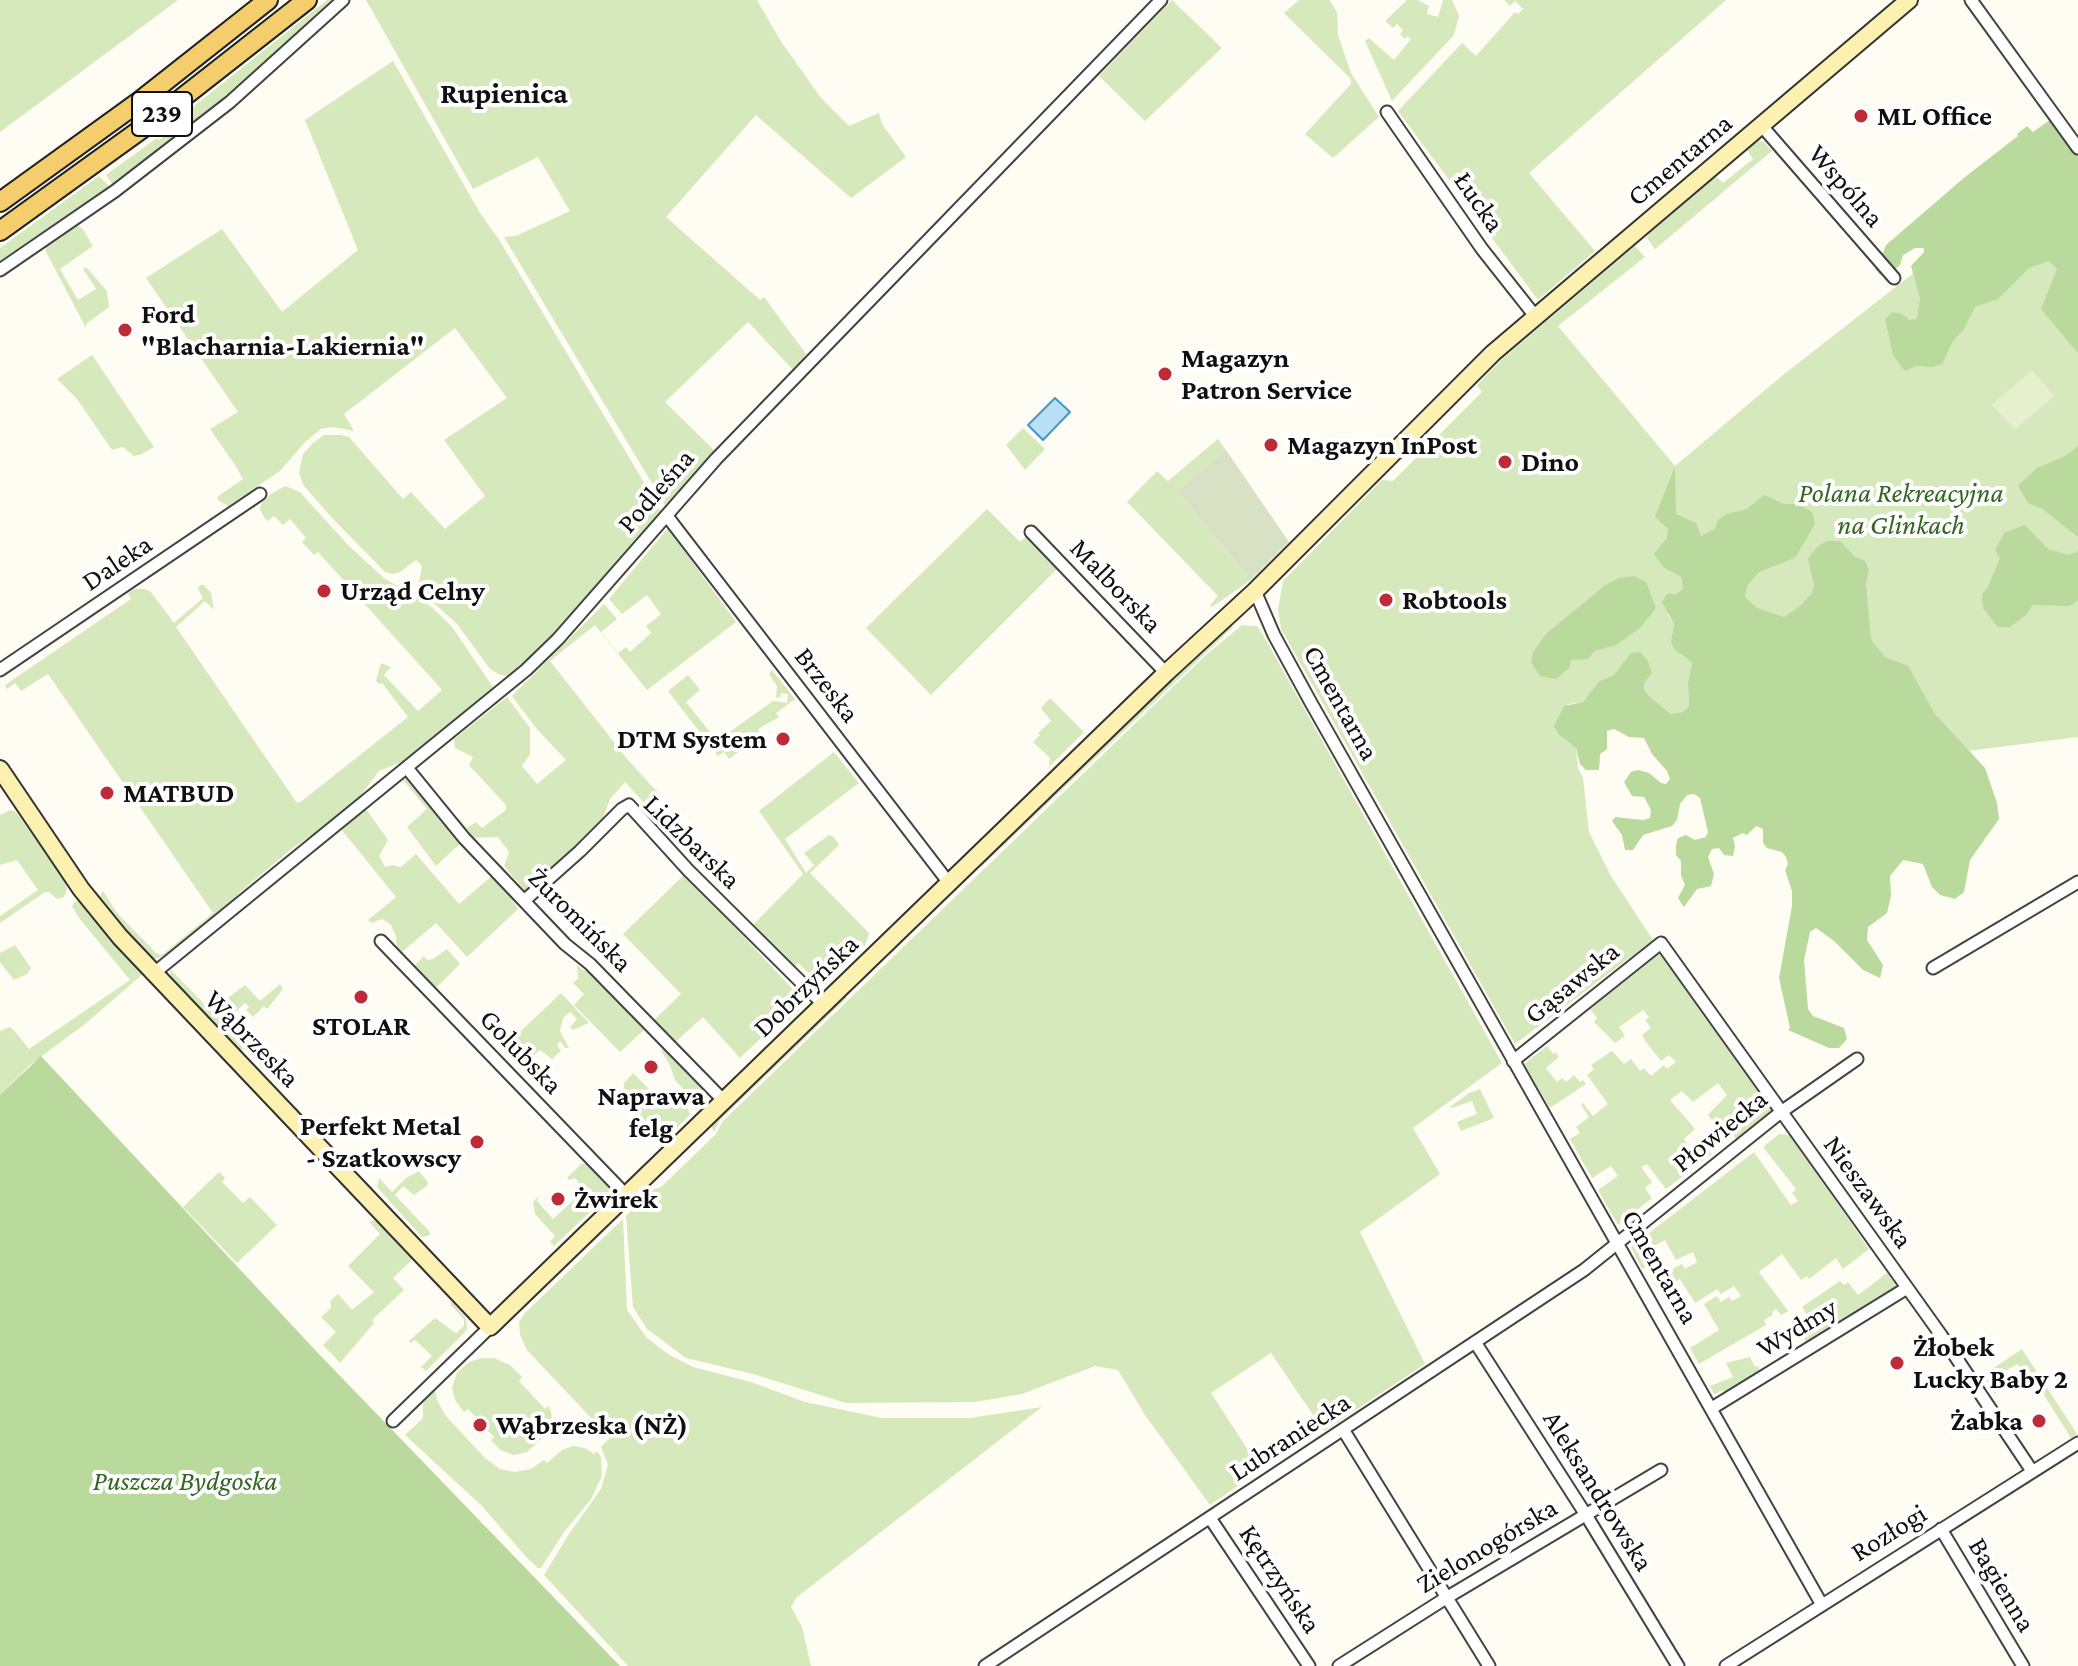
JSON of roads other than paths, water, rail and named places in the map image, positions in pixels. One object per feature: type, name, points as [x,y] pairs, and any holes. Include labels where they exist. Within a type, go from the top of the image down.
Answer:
[{"type":"main road","name":"239","points":[[0,202],[152,92],[268,0]]},
{"type":"main road","name":"239","points":[[0,231],[154,120],[307,0]]},
{"type":"street","points":[[0,270],[115,191],[230,102],[343,0]]},
{"type":"street","name":"Podleśna","points":[[153,974],[526,670],[589,606],[716,459],[1161,0]]},
{"type":"street","name":"Cmentarna","points":[[1822,1605],[1274,635],[1255,591],[1493,353],[1909,0]]},
{"type":"street","points":[[1971,0],[2078,148]]},
{"type":"street","name":"Łucka","points":[[1387,112],[1482,249],[1535,316]]},
{"type":"street","name":"Wspólna","points":[[1761,125],[1894,278]]},
{"type":"street","name":"Daleka","points":[[0,670],[260,494]]},
{"type":"street","name":"Brzeska","points":[[667,516],[949,883]]},
{"type":"street","name":"Malborska","points":[[1031,532],[1166,673]]},
{"type":"street","name":"Dobrzyńska","points":[[393,1421],[1166,673],[1255,591]]},
{"type":"street","name":"Żuromińska","points":[[407,768],[464,838],[565,944],[590,964],[724,1101]]},
{"type":"street","name":"Wąbrzeska","points":[[0,769],[85,895],[153,974],[490,1327]]},
{"type":"street","name":"Lidzbarska","points":[[525,900],[629,805],[688,870],[824,1005]]},
{"type":"street","points":[[1933,968],[2078,882]]},
{"type":"street","name":"Golubska","points":[[381,941],[626,1195]]},
{"type":"street","name":"Gąsawska","points":[[1513,1061],[1661,943]]},
{"type":"street","name":"Nieszawska","points":[[1661,943],[1907,1288],[2032,1471]]},
{"type":"street","name":"Płowiecka","points":[[1617,1244],[1781,1112],[1857,1059]]},
{"type":"street","name":"Lubraniecka","points":[[985,1666],[1344,1431],[1584,1270],[1617,1244]]},
{"type":"street","name":"Wydmy","points":[[1712,1408],[1907,1288]]},
{"type":"street","name":"Aleksandrowska","points":[[1475,1342],[1678,1666]]},
{"type":"street","points":[[1344,1431],[1489,1666]]},
{"type":"street","name":"Rozłogi","points":[[1726,1666],[2078,1443]]},
{"type":"street","name":"Zielonogórska","points":[[1339,1666],[1446,1598],[1661,1470]]},
{"type":"street","name":"Kętrzyńska","points":[[1210,1518],[1309,1666]]},
{"type":"street","name":"Bagienna","points":[[1941,1529],[2023,1666]]},
{"type":"water","points":[[1055,398],[1070,412],[1043,440],[1028,425]]},
{"type":"place","name":"ML Office","points":[[1861,116]]},
{"type":"place","name":"Ford \"Blacharnia-Lakiernia\"","points":[[125,330]]},
{"type":"place","name":"Magazyn Patron Service","points":[[1165,374]]},
{"type":"place","name":"Magazyn InPost","points":[[1271,445]]},
{"type":"place","name":"Dino","points":[[1505,462]]},
{"type":"place","name":"Urząd Celny","points":[[324,591]]},
{"type":"place","name":"Robtools","points":[[1386,600]]},
{"type":"place","name":"DTM System","points":[[783,739]]},
{"type":"place","name":"MATBUD","points":[[107,793]]},
{"type":"place","name":"STOLAR","points":[[361,997]]},
{"type":"place","name":"Naprawa felg","points":[[651,1067]]},
{"type":"place","name":"Perfekt Metal - Szatkowscy","points":[[477,1142]]},
{"type":"place","name":"Żwirek","points":[[558,1199]]},
{"type":"place","name":"Żłobek Lucky Baby 2","points":[[1897,1363]]},
{"type":"place","name":"Żabka","points":[[2039,1421]]},
{"type":"place","name":"Wąbrzeska (NŻ)","points":[[480,1425]]},
{"type":"district","name":"Rupienica","points":[[504,94]]},
{"type":"park label","name":"Polana Rekreacyjna na Glinkach","points":[[1901,509]]},
{"type":"park label","name":"Puszcza Bydgoska","points":[[185,1481]]}]
